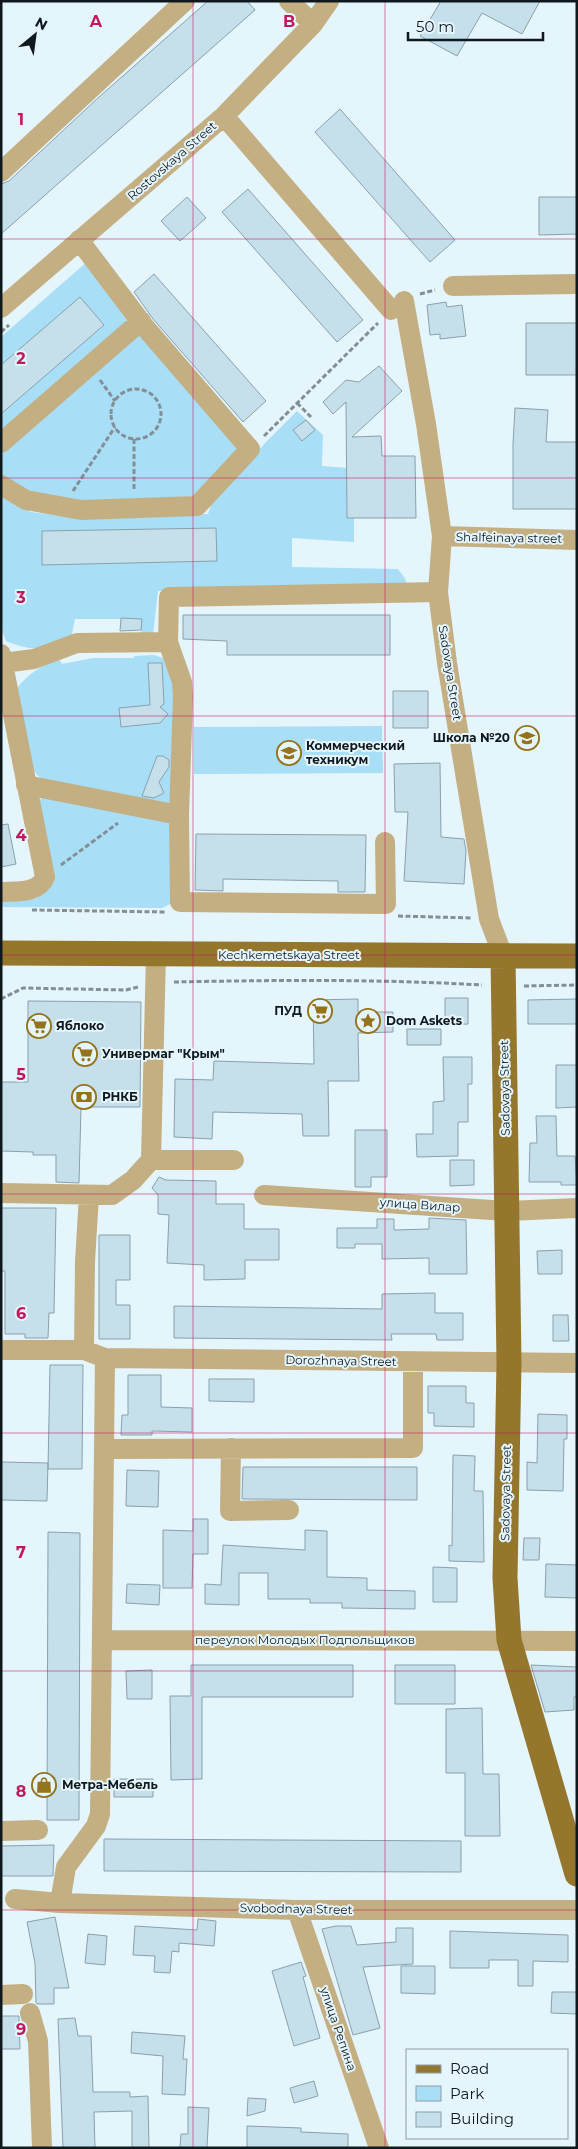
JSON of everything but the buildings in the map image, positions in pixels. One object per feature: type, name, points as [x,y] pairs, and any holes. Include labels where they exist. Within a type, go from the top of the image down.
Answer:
[{"type":"main road","name":"Kechkemetskaya Street","points":[[1,954],[577,956]]},
{"type":"main road","name":"Sadovaya Street","points":[[502,956],[509,1362],[504,1578],[509,1640],[577,1874]]},
{"type":"street","points":[[1,172],[185,1]]},
{"type":"street","points":[[289,1],[313,24]]},
{"type":"street","name":"Rostovskaya Street","points":[[1,308],[224,116],[313,24],[329,1]]},
{"type":"street","points":[[224,116],[398,305]]},
{"type":"street","points":[[1,485],[26,500],[81,510],[197,506],[250,450],[140,321],[80,240]]},
{"type":"street","points":[[453,286],[577,284]]},
{"type":"street","name":"Sadovaya Street","points":[[398,305],[426,424],[442,536],[438,592],[489,919],[502,956]]},
{"type":"street","points":[[1,443],[140,321]]},
{"type":"street","name":"Shalfeinaya street","points":[[442,536],[577,540]]},
{"type":"street","points":[[384,842],[386,904],[180,902],[179,814],[183,696],[180,676],[168,642],[169,597],[438,592]]},
{"type":"street","points":[[1,892],[37,888],[42,884],[44,878],[2,659],[34,659],[78,643],[168,642]]},
{"type":"street","points":[[26,785],[179,814]]},
{"type":"street","points":[[1,1193],[112,1195],[133,1180],[151,1160],[156,954]]},
{"type":"street","points":[[151,1160],[234,1160]]},
{"type":"street","points":[[84,1350],[84,1262],[89,1195]]},
{"type":"street","name":"улица Вилар","points":[[264,1195],[507,1210],[577,1208]]},
{"type":"street","points":[[1,1350],[84,1350],[105,1358],[100,1814],[96,1826],[66,1867],[60,1903]]},
{"type":"street","name":"Dorozhnaya Street","points":[[105,1358],[577,1363]]},
{"type":"street","points":[[104,1449],[413,1448],[413,1362]]},
{"type":"street","points":[[231,1448],[230,1511],[289,1510]]},
{"type":"street","name":"переулок Молодых Подпольщиков","points":[[102,1640],[577,1641]]},
{"type":"street","points":[[1,1831],[38,1830]]},
{"type":"street","name":"Svobodnaya Street","points":[[15,1899],[60,1903],[297,1910],[577,1910]]},
{"type":"street","name":"улица Репина","points":[[297,1910],[379,2148]]},
{"type":"street","points":[[1,1995],[27,2004],[38,2041],[42,2148]]},
{"type":"path","points":[[250,450],[398,305],[410,297],[453,286]]},
{"type":"path","points":[[90,365],[115,401]]},
{"type":"path","points":[[136,389],[150,393],[160,406],[161,415],[155,430],[142,438],[127,437],[115,427],[111,412],[115,401],[122,393],[136,389]]},
{"type":"path","points":[[297,403],[311,417]]},
{"type":"path","points":[[62,507],[115,427]]},
{"type":"path","points":[[134,438],[134,509]]},
{"type":"path","points":[[44,878],[141,807]]},
{"type":"path","points":[[30,910],[166,912],[174,909],[180,902]]},
{"type":"path","points":[[386,904],[386,916],[489,919]]},
{"type":"path","points":[[1,999],[24,988],[126,990],[154,984],[323,980],[418,982],[503,987],[577,985]]},
{"type":"green space","points":[[89,260],[132,321],[1,438],[1,337]]},
{"type":"green space","points":[[140,333],[244,447],[199,496],[79,504],[31,496],[1,479],[1,449]]},
{"type":"green space","points":[[297,411],[323,435],[322,466],[347,468],[347,518],[354,518],[354,542],[292,538],[292,567],[398,569],[409,588],[158,591],[153,635],[141,637],[141,619],[75,619],[71,638],[53,645],[32,648],[6,641],[1,627],[1,496],[31,512],[71,517],[208,514],[211,505],[266,442]]},
{"type":"green space","points":[[154,655],[163,658],[174,678],[170,802],[164,806],[45,780],[38,776],[30,766],[17,688],[26,678],[36,670],[59,659],[62,664],[93,658],[133,658],[135,656]]},
{"type":"green space","points":[[382,726],[383,773],[194,774],[194,727]]},
{"type":"green space","points":[[43,797],[176,820],[175,902],[162,908],[1,907],[1,901],[35,899],[45,892],[37,802]]},
{"type":"place","name":"Школа №20","points":[[527,738]]},
{"type":"place","name":"Коммерческий техникум","points":[[289,753]]},
{"type":"place","name":"ПУД","points":[[320,1011]]},
{"type":"place","name":"Dom Askets","points":[[368,1021]]},
{"type":"place","name":"Яблоко","points":[[39,1026]]},
{"type":"place","name":"Универмаг \"Крым\"","points":[[85,1054]]},
{"type":"place","name":"РНКБ","points":[[84,1097]]},
{"type":"place","name":"Метра-Мебель","points":[[44,1785]]}]
